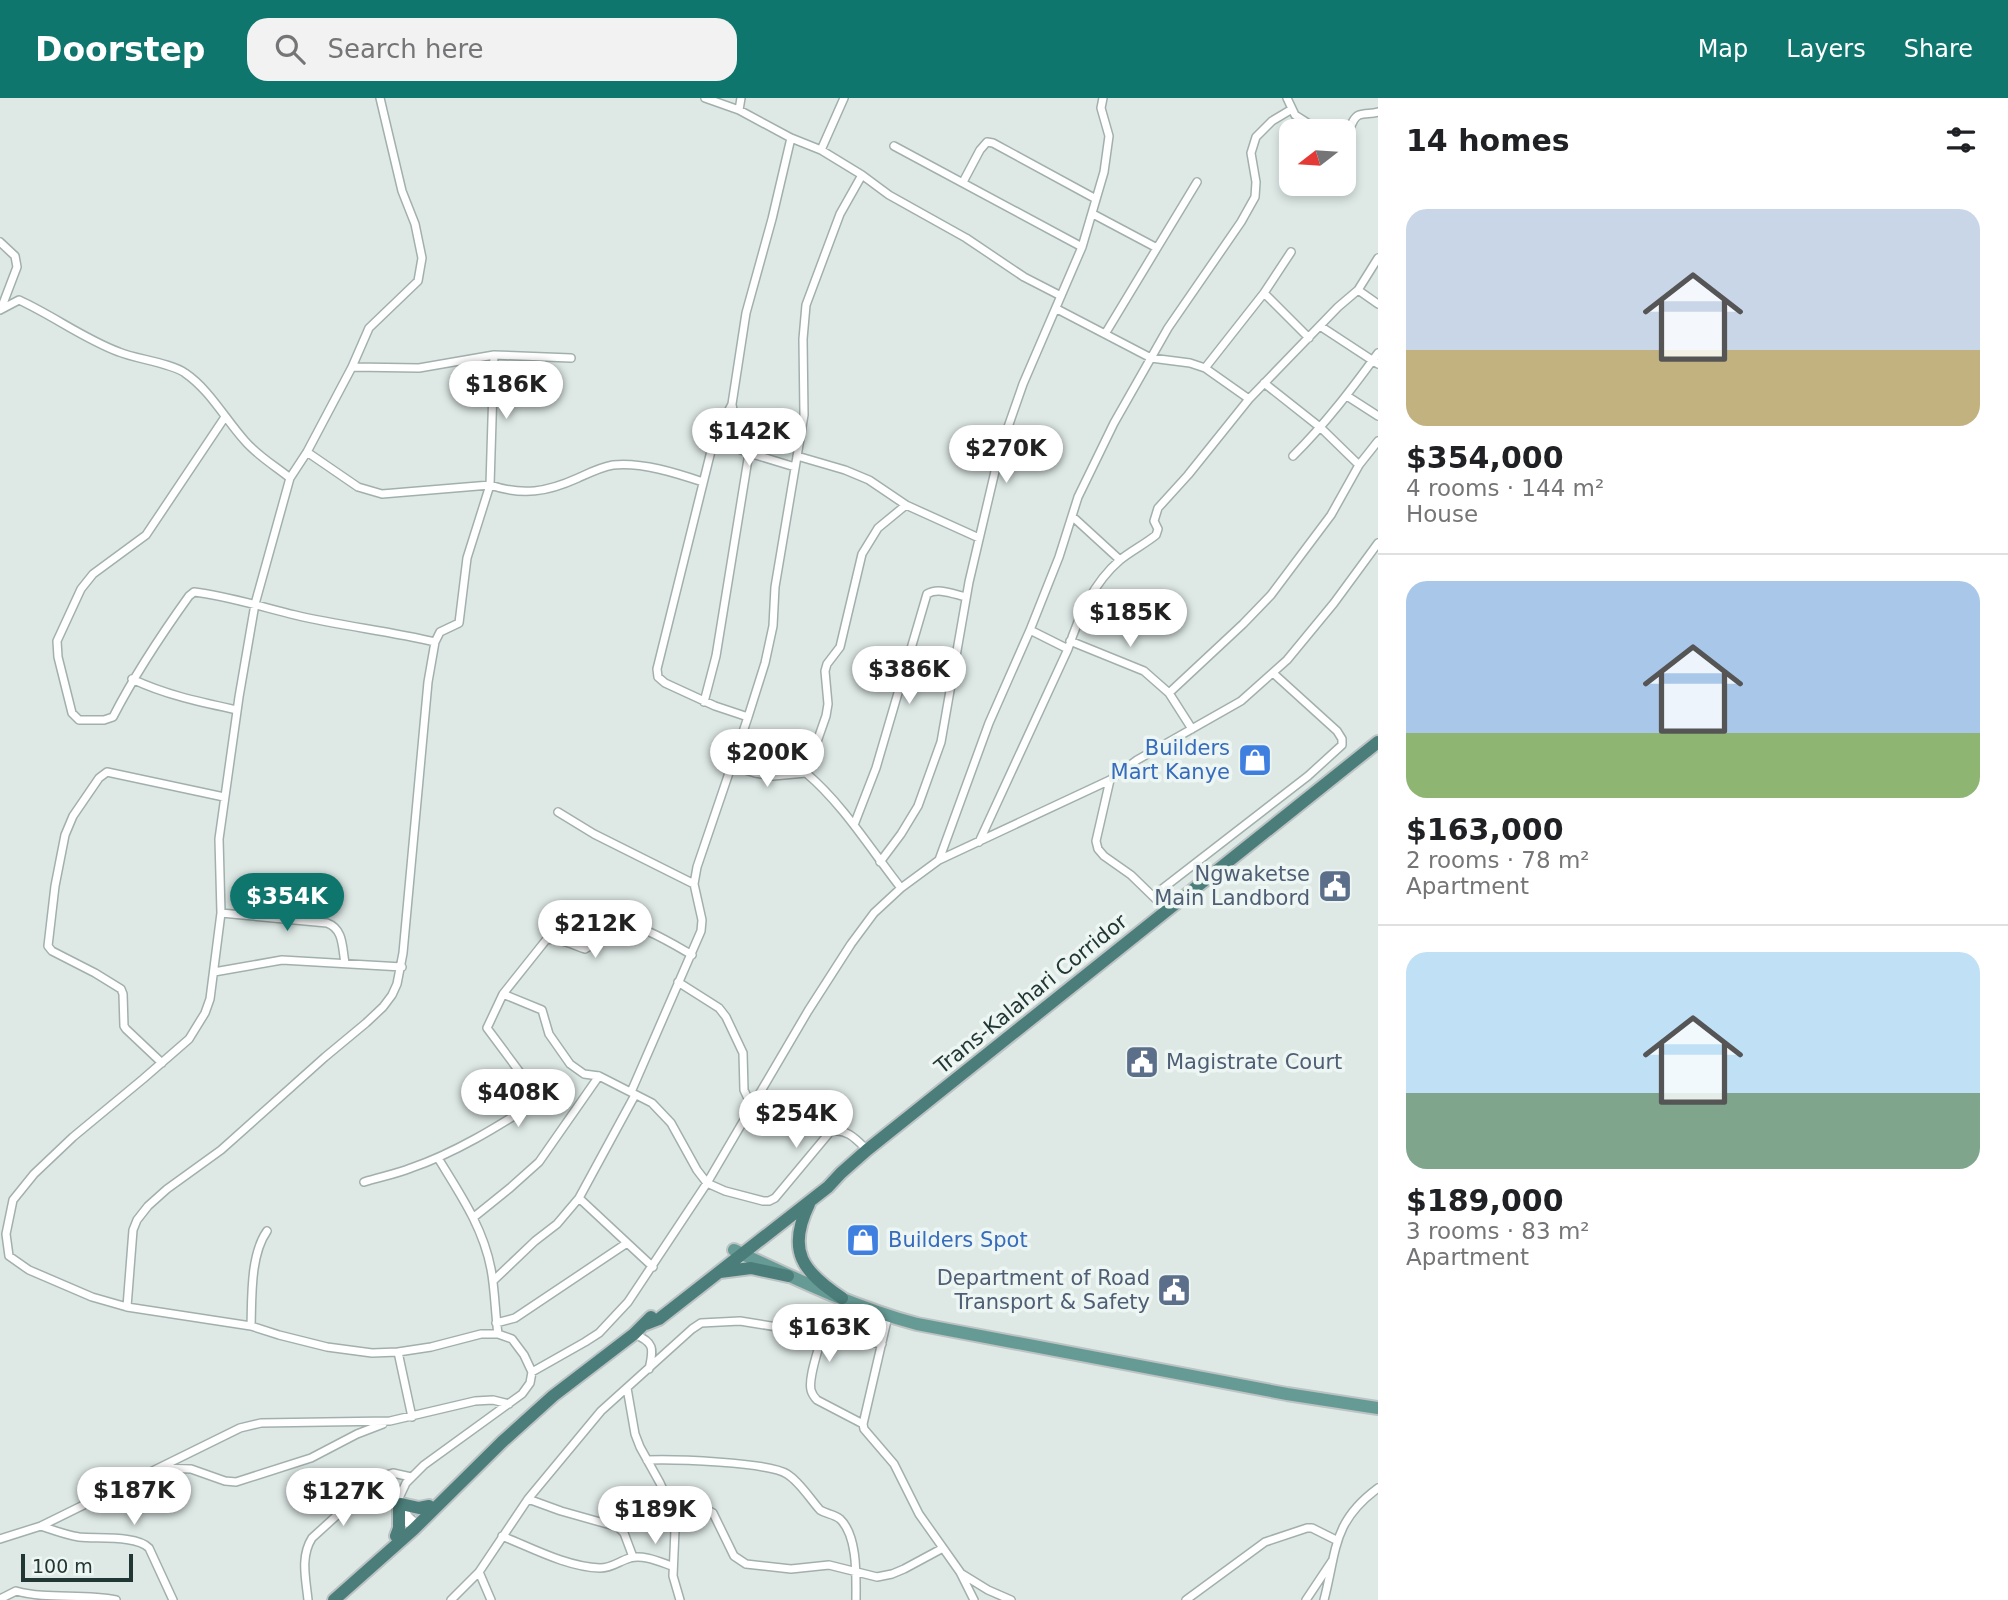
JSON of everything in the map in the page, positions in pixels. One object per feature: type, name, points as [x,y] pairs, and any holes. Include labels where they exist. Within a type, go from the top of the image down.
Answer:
[{"type":"highway","name":"Trans-Kalahari Corridor","points":[[413,1525],[553,1396],[634,1334],[654,1313],[828,1187],[867,1150],[1378,742]]},
{"type":"highway","name":"Trans-Kalahari Corridor","points":[[646,1324],[659,1319],[824,1182],[841,1173]]},
{"type":"highway","points":[[810,1200],[800,1223],[800,1254],[815,1279],[842,1298]]},
{"type":"highway","points":[[716,1273],[751,1268],[788,1276]]},
{"type":"highway","name":"Trans-Kalahari Corridor","points":[[413,1525],[468,1468],[502,1442]]},
{"type":"highway","points":[[396,1536],[400,1503],[419,1508],[429,1506]]},
{"type":"highway","points":[[334,1600],[396,1536],[413,1525]]},
{"type":"highway","points":[[334,1600],[413,1525]]},
{"type":"main road","points":[[738,1252],[788,1276],[888,1316],[1123,1364],[1378,1408]]},
{"type":"street","points":[[380,98],[402,191],[415,224],[422,258],[418,281],[369,328],[352,367],[307,452],[290,478],[255,604],[237,710],[219,839],[221,913],[210,999],[199,1025],[188,1039],[34,1174],[13,1200],[3,1247],[9,1256],[29,1270],[92,1297],[127,1307],[251,1326],[327,1347],[372,1353],[398,1352],[431,1347],[481,1334],[498,1334],[512,1339],[532,1371],[530,1383],[522,1394],[406,1482],[400,1503],[413,1525]]},
{"type":"street","points":[[705,98],[738,110],[791,138],[821,150],[889,195],[966,238],[1024,277],[1061,296]]},
{"type":"street","points":[[738,110],[741,98]]},
{"type":"street","points":[[821,150],[844,98]]},
{"type":"street","points":[[880,862],[918,806],[941,742],[966,597],[1000,450],[1023,384],[1082,247],[1104,172],[1109,147],[1101,108],[1103,98]]},
{"type":"street","points":[[1287,98],[1301,119]]},
{"type":"street","points":[[939,860],[989,723],[1030,631],[1089,472],[1168,328],[1241,222],[1255,197],[1256,182],[1251,153],[1256,137],[1272,121],[1292,109]]},
{"type":"street","points":[[1354,119],[1378,112]]},
{"type":"street","points":[[748,717],[704,702],[665,683],[657,673],[714,439],[732,404],[746,313],[791,138]]},
{"type":"street","points":[[963,182],[987,142],[1096,199]]},
{"type":"street","points":[[894,146],[1082,247]]},
{"type":"street","points":[[493,1281],[557,1224],[579,1198],[633,1093],[701,931],[702,920],[694,884],[697,867],[748,717],[773,626],[775,587],[785,517],[804,415],[803,338],[806,304],[840,214],[862,175]]},
{"type":"street","points":[[1105,334],[1197,182]]},
{"type":"street","points":[[1093,214],[1157,248]]},
{"type":"street","points":[[0,242],[15,256],[17,267],[1,310]]},
{"type":"street","points":[[1205,368],[1264,293],[1291,252]]},
{"type":"street","points":[[979,842],[1069,645],[1075,626],[1094,590],[1120,560],[1156,535],[1158,529],[1154,521],[1158,508],[1249,399],[1358,290],[1378,258]]},
{"type":"street","points":[[1358,290],[1378,304]]},
{"type":"street","points":[[1264,293],[1309,338]]},
{"type":"street","points":[[1,310],[19,300],[120,353],[183,371],[203,388],[257,454],[290,478]]},
{"type":"street","points":[[1056,309],[1151,358],[1190,363],[1205,368],[1249,399]]},
{"type":"street","points":[[1320,326],[1375,362]]},
{"type":"street","points":[[1293,456],[1321,428],[1375,362],[1378,353]]},
{"type":"street","points":[[352,367],[419,368],[494,355],[571,358]]},
{"type":"street","points":[[127,1307],[133,1230],[148,1206],[221,1150],[366,1024],[392,995],[402,967],[429,670],[440,632],[458,623],[467,558],[490,485],[494,355]]},
{"type":"street","points":[[1264,383],[1321,428],[1359,464]]},
{"type":"street","points":[[1347,396],[1378,416]]},
{"type":"street","points":[[732,404],[741,449]]},
{"type":"street","points":[[225,417],[146,536],[93,574],[81,589],[57,641],[58,657],[72,713],[79,720],[104,720],[113,717],[132,679],[165,629],[192,593],[197,592],[296,615],[435,642]]},
{"type":"street","points":[[714,439],[795,467]]},
{"type":"street","points":[[1169,693],[1271,595],[1331,515],[1359,464],[1378,441]]},
{"type":"street","points":[[307,452],[358,487],[382,494],[490,485],[523,493],[535,492],[616,465],[654,469],[703,482]]},
{"type":"street","points":[[704,702],[716,656],[750,453]]},
{"type":"street","points":[[797,456],[869,480],[906,505],[979,538]]},
{"type":"street","points":[[806,773],[826,716],[828,704],[825,671],[840,647],[862,554],[878,528],[906,505]]},
{"type":"street","points":[[1073,517],[1120,560]]},
{"type":"street","points":[[532,1371],[585,1342],[606,1327],[628,1302],[707,1183],[808,1012],[874,913],[901,888],[939,860],[1110,780],[1137,760],[1241,701],[1287,660],[1334,603],[1378,543]]},
{"type":"street","points":[[854,825],[876,768],[927,594],[938,590],[966,597]]},
{"type":"street","points":[[1030,631],[1144,671],[1169,693],[1192,729]]},
{"type":"street","points":[[1153,896],[1308,776],[1342,745],[1338,731],[1273,673]]},
{"type":"street","points":[[132,679],[182,699],[237,710]]},
{"type":"street","points":[[732,765],[773,776],[806,773]]},
{"type":"street","points":[[162,1063],[126,1029],[121,989],[50,950],[48,943],[55,886],[65,835],[73,816],[99,778],[107,772],[224,797]]},
{"type":"street","points":[[806,773],[854,825],[901,888]]},
{"type":"street","points":[[1110,780],[1096,841],[1098,849],[1131,875],[1167,910]]},
{"type":"street","points":[[558,812],[594,834],[694,884]]},
{"type":"street","points":[[221,913],[327,923],[339,932],[345,963]]},
{"type":"street","points":[[364,1182],[438,1158],[537,1102],[536,1094],[487,1028],[503,994],[546,940],[557,940],[585,949],[609,923],[623,922],[661,937],[692,955]]},
{"type":"street","points":[[214,972],[282,960],[402,967]]},
{"type":"street","points":[[678,982],[719,1008],[726,1017],[743,1054],[744,1090],[751,1105]]},
{"type":"street","points":[[503,994],[542,1010],[549,1034],[570,1064],[584,1074],[599,1076],[652,1103],[671,1123],[696,1170],[707,1183],[725,1191],[763,1202],[775,1198],[830,1132],[836,1130],[842,1130],[856,1139],[867,1150]]},
{"type":"street","points":[[474,1217],[539,1162],[599,1076]]},
{"type":"street","points":[[438,1158],[474,1217],[486,1250],[493,1281],[498,1334]]},
{"type":"street","points":[[579,1198],[653,1267]]},
{"type":"street","points":[[251,1326],[254,1269],[259,1246],[267,1231]]},
{"type":"street","points":[[496,1323],[515,1318],[627,1242]]},
{"type":"street","points":[[888,1316],[864,1429],[894,1464],[919,1514],[960,1572],[974,1600]]},
{"type":"street","points":[[451,1600],[479,1572],[528,1499],[601,1411],[701,1323],[740,1321],[775,1325],[882,1344]]},
{"type":"street","points":[[634,1334],[645,1339],[650,1345],[652,1350],[649,1369]]},
{"type":"street","points":[[822,1335],[811,1380],[813,1395],[817,1400],[863,1424]]},
{"type":"street","points":[[398,1352],[412,1417]]},
{"type":"street","points":[[627,1388],[635,1434],[672,1509],[675,1530],[672,1566],[680,1600]]},
{"type":"street","points":[[0,1539],[41,1526],[240,1428],[261,1423],[390,1421],[475,1401],[493,1400],[509,1404]]},
{"type":"street","points":[[158,1468],[191,1469],[236,1482],[311,1458],[357,1434],[390,1421]]},
{"type":"street","points":[[647,1460],[672,1459],[738,1465],[778,1469],[786,1473],[820,1510],[842,1521],[853,1548],[856,1600]]},
{"type":"street","points":[[308,1600],[304,1559],[306,1547],[312,1538],[379,1477],[393,1473],[411,1477]]},
{"type":"street","points":[[1324,1600],[1336,1540],[1354,1508],[1378,1488]]},
{"type":"street","points":[[528,1499],[618,1527],[624,1533],[633,1557]]},
{"type":"street","points":[[672,1509],[700,1509],[713,1513],[734,1556],[746,1564],[792,1569],[829,1565],[877,1577],[892,1574],[943,1548]]},
{"type":"street","points":[[41,1526],[76,1536],[131,1540],[145,1544],[173,1600]]},
{"type":"street","points":[[1186,1600],[1265,1542],[1307,1528],[1336,1540]]},
{"type":"street","points":[[502,1536],[557,1558],[596,1568],[608,1568],[633,1557],[672,1566]]},
{"type":"street","points":[[1306,1600],[1334,1558]]},
{"type":"street","points":[[479,1572],[491,1600]]},
{"type":"street","points":[[960,1572],[988,1590],[1011,1600]]},
{"type":"street","points":[[0,1599],[16,1591],[32,1595],[68,1595],[116,1600]]},
{"type":"place","name":"Builders Mart Kanye","points":[[1255,760]]},
{"type":"place","name":"Ngwaketse Main Landbord","points":[[1335,886]]},
{"type":"place","name":"Magistrate Court","points":[[1142,1062]]},
{"type":"place","name":"Builders Spot","points":[[863,1240]]},
{"type":"place","name":"Department of Road Transport & Safety","points":[[1174,1290]]}]
